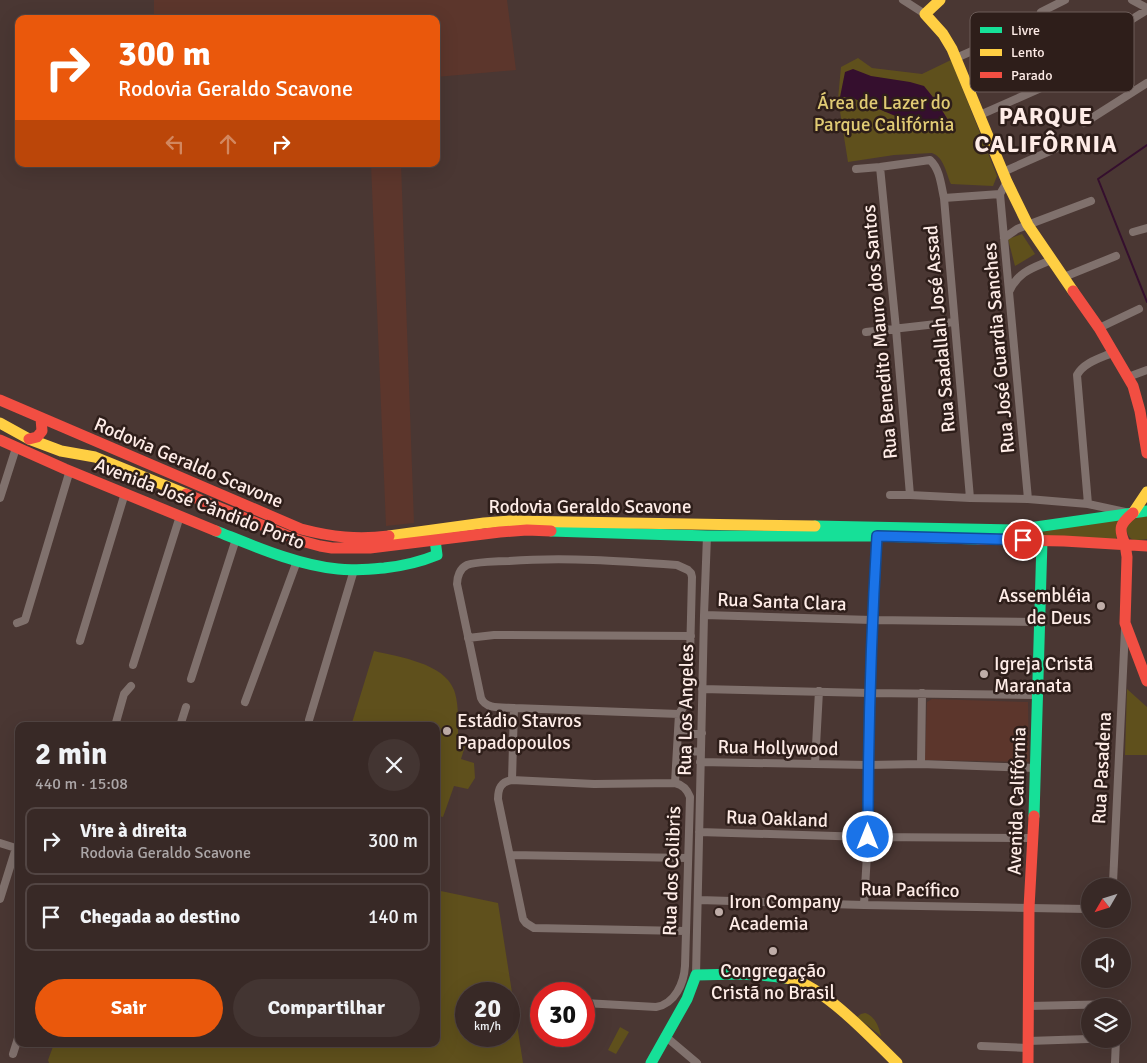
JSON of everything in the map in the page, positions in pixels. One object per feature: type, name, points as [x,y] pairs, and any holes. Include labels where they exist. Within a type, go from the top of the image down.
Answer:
[{"type":"main road","points":[[940,0],[924,14],[943,34],[956,58],[970,92]]},
{"type":"main road","points":[[970,92],[1005,177],[1028,225],[1099,328],[1128,377],[1140,411],[1147,453]]},
{"type":"main road","name":"Rodovia Geraldo Scavone","points":[[0,400],[301,528],[314,533],[338,537],[380,537],[472,524],[510,521],[1015,530],[1147,511]]},
{"type":"main road","points":[[29,439],[37,437],[42,431],[42,418]]},
{"type":"main road","name":"Rodovia Geraldo Scavone","points":[[0,423],[29,439],[61,451],[96,457],[298,540],[344,548],[389,547],[498,532],[527,530],[707,536],[877,536],[1042,540],[1144,545]]},
{"type":"main road","name":"Avenida José Cândido Porto","points":[[0,440],[236,539],[297,561],[336,569],[354,570],[419,562],[437,555],[435,540]]},
{"type":"main road","points":[[1147,492],[1133,513],[1124,521],[1120,532],[1126,544],[1126,623],[1130,650],[1147,682]]},
{"type":"main road","name":"Avenida Califórnia","points":[[1028,1063],[1029,908],[1033,838],[1042,540]]},
{"type":"main road","points":[[650,1063],[687,999],[696,975],[728,974],[769,975],[795,979],[816,991],[844,1012],[897,1063]]},
{"type":"street","points":[[903,0],[924,14]]},
{"type":"street","points":[[1041,12],[1065,0]]},
{"type":"street","points":[[1132,0],[1147,9],[1134,17]]},
{"type":"street","points":[[956,58],[970,52]]},
{"type":"street","points":[[1134,91],[1147,83]]},
{"type":"street","points":[[980,116],[1032,92]]},
{"type":"street","points":[[1084,123],[1133,92]]},
{"type":"street","points":[[944,198],[1000,194],[1005,177],[1066,144]]},
{"type":"street","name":"Rua Saadallah José Assad","points":[[880,167],[930,160],[937,170],[944,198],[970,498]]},
{"type":"street","points":[[856,169],[880,167]]},
{"type":"street","name":"Rua Benedito Mauro dos Santos","points":[[880,167],[910,495]]},
{"type":"street","name":"Rua José Guardia Sanches","points":[[1000,194],[1028,499]]},
{"type":"street","points":[[1004,238],[1013,231],[1090,200]]},
{"type":"street","points":[[1134,232],[1147,228]]},
{"type":"street","points":[[1064,277],[1116,256]]},
{"type":"street","points":[[1009,292],[1015,281],[1024,273],[1051,260]]},
{"type":"street","points":[[1099,328],[1139,309]]},
{"type":"street","points":[[866,332],[954,322]]},
{"type":"street","points":[[1088,504],[1077,375],[1084,366],[1114,352]]},
{"type":"street","points":[[1128,377],[1147,370]]},
{"type":"street","points":[[0,498],[16,448]]},
{"type":"street","points":[[17,624],[24,620],[70,470]]},
{"type":"street","points":[[80,641],[125,493]]},
{"type":"street","points":[[890,495],[1028,499],[1088,504],[1133,513]]},
{"type":"street","points":[[133,665],[180,516]]},
{"type":"street","name":"Rua Los Angeles","points":[[696,975],[707,536]]},
{"type":"street","points":[[864,905],[868,837],[872,620],[877,536]]},
{"type":"street","points":[[192,679],[236,539]]},
{"type":"street","name":"Rua dos Colibris","points":[[468,638],[457,584],[459,574],[468,565],[533,559],[605,560],[677,565],[688,570],[692,577],[689,697],[679,714],[675,783],[684,787],[690,797],[683,978],[670,1001],[662,1006],[595,1004]]},
{"type":"street","points":[[245,702],[297,561]]},
{"type":"street","points":[[310,720],[354,570]]},
{"type":"street","name":"Rua Santa Clara","points":[[704,615],[1039,622]]},
{"type":"street","points":[[679,714],[490,707],[483,703],[481,698],[468,638],[494,635],[691,636]]},
{"type":"street","name":"Rua Pasadena","points":[[1113,878],[1130,650]]},
{"type":"street","points":[[116,722],[124,694],[131,686]]},
{"type":"street","points":[[702,689],[1037,695]]},
{"type":"street","points":[[815,764],[818,691]]},
{"type":"street","points":[[921,764],[922,693]]},
{"type":"street","points":[[181,722],[186,707]]},
{"type":"street","points":[[512,780],[514,708]]},
{"type":"street","points":[[678,736],[702,733]]},
{"type":"street","points":[[678,753],[701,751]]},
{"type":"street","name":"Rua Hollywood","points":[[700,762],[921,764],[1035,768]]},
{"type":"street","points":[[675,783],[594,784],[512,780],[504,782],[498,790],[498,799],[526,924],[534,928],[685,931]]},
{"type":"street","name":"Rua Oakland","points":[[699,832],[868,837],[1033,838]]},
{"type":"street","points":[[0,843],[15,847]]},
{"type":"street","points":[[510,855],[688,858]]},
{"type":"street","points":[[0,899],[15,856]]},
{"type":"street","name":"Rua Pacífico","points":[[699,900],[864,905],[1081,908]]},
{"type":"street","points":[[1029,1006],[1081,1004]]},
{"type":"street","points":[[665,1036],[697,1063]]},
{"type":"street","points":[[981,1046],[1081,1040]]},
{"type":"street","points":[[13,1054],[15,1047]]},
{"type":"street","points":[[1115,1063],[1116,1048]]},
{"type":"shaded area","points":[[154,0],[507,0],[516,70],[440,77],[440,15],[154,15]]},
{"type":"shaded area","points":[[853,69],[871,76],[924,86],[948,120],[936,133],[850,97],[840,97],[845,72]]},
{"type":"shaded area","points":[[371,167],[401,167],[414,523],[386,526]]},
{"type":"shaded area","points":[[932,699],[1028,702],[1029,762],[925,760],[927,702]]},
{"type":"green space","name":"Área de Lazer do Parque Califórnia","points":[[858,58],[872,68],[922,74],[951,60],[997,176],[993,186],[951,184],[942,162],[932,153],[894,155],[848,162],[838,99],[841,67]]},
{"type":"green space","points":[[1022,234],[1035,254],[1015,266],[1008,239]]},
{"type":"green space","points":[[1147,515],[1147,539],[1134,540],[1130,538],[1125,526],[1128,521]]},
{"type":"green space","points":[[1121,517],[1116,539],[1027,535]]},
{"type":"green space","name":"Estádio Stavros Papadopoulos","points":[[374,651],[431,667],[449,681],[456,695],[458,736],[467,740],[461,759],[474,763],[475,778],[468,789],[454,786],[443,817],[440,816],[440,722],[352,722]]},
{"type":"green space","points":[[1127,689],[1147,707],[1147,755],[1125,755]]},
{"type":"green space","points":[[440,891],[498,903],[510,982],[455,982],[455,1047],[520,1047],[520,1044],[523,1063],[49,1063],[48,1060],[53,1047],[440,1047]]},
{"type":"green space","points":[[865,1013],[874,1019],[881,1036],[857,1017]]},
{"type":"green space","points":[[620,1027],[629,1032],[616,1054],[608,1050]]},
{"type":"waterway","points":[[1147,145],[1098,179],[1147,302]]},
{"type":"traffic: fast","points":[[815,526],[1015,530],[1147,511]]},
{"type":"traffic: fast","points":[[216,531],[291,559],[323,567],[349,570],[391,567],[437,555],[435,540]]},
{"type":"traffic: fast","points":[[551,531],[707,536],[877,536],[978,539]]},
{"type":"traffic: fast","points":[[1034,816],[1042,540]]},
{"type":"traffic: fast","points":[[651,1063],[687,999],[696,975],[730,974],[786,978]]},
{"type":"traffic: slow","points":[[940,0],[925,14],[943,34],[952,49],[1007,182],[1028,225],[1073,291]]},
{"type":"traffic: slow","points":[[0,423],[29,439],[61,451],[95,457],[186,494]]},
{"type":"traffic: slow","points":[[1133,513],[1147,492]]},
{"type":"traffic: slow","points":[[389,536],[510,521],[815,526]]},
{"type":"traffic: slow","points":[[786,978],[800,982],[830,1000],[860,1026],[897,1063]]},
{"type":"traffic: jam","points":[[1073,291],[1099,328],[1133,386],[1140,411],[1147,453]]},
{"type":"traffic: jam","points":[[0,400],[301,529],[345,537],[389,536]]},
{"type":"traffic: jam","points":[[29,439],[37,437],[42,431],[41,418]]},
{"type":"traffic: jam","points":[[0,440],[216,531]]},
{"type":"traffic: jam","points":[[186,494],[298,540],[332,548],[370,548],[500,532],[551,531]]},
{"type":"traffic: jam","points":[[1125,544],[1121,530],[1125,520],[1133,513]]},
{"type":"traffic: jam","points":[[978,539],[1064,541],[1147,546]]},
{"type":"traffic: jam","points":[[1125,544],[1127,557],[1125,623],[1147,681]]},
{"type":"traffic: jam","points":[[1028,1063],[1029,908],[1034,816]]},
{"type":"place","name":"Assembléia de Deus","points":[[1101,606]]},
{"type":"place","name":"Igreja Cristã Maranata","points":[[984,674]]},
{"type":"place","name":"Estádio Stavros Papadopoulos","points":[[447,731]]},
{"type":"place","name":"Iron Company Academia","points":[[719,912]]},
{"type":"place","name":"Congregação Cristã no Brasil","points":[[773,951]]},
{"type":"district","name":"PARQUE CALIFÔRNIA","points":[[1046,130]]},
{"type":"route","points":[[868,837],[871,638],[877,536],[1023,540]]}]
